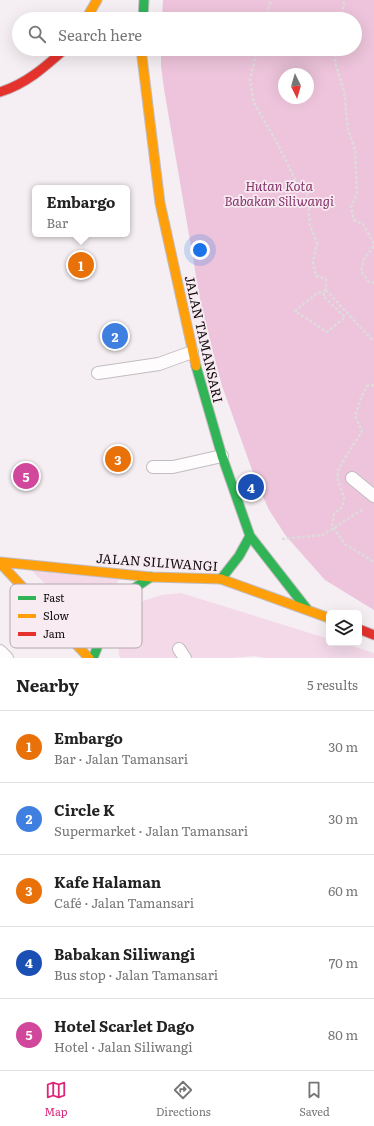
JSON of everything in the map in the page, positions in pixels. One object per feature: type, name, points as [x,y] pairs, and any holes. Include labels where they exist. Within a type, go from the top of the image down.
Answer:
[{"type":"main road","points":[[90,12],[97,0]]},
{"type":"main road","points":[[143,12],[144,0]]},
{"type":"main road","points":[[0,92],[19,86],[57,56]]},
{"type":"main road","name":"JALAN TAMANSARI","points":[[139,56],[160,202],[192,352],[222,456],[250,536],[307,609]]},
{"type":"main road","points":[[221,579],[239,556],[250,536]]},
{"type":"main road","points":[[0,563],[20,584]]},
{"type":"main road","name":"JALAN SILIWANGI","points":[[0,563],[151,577],[221,579],[326,617]]},
{"type":"main road","points":[[140,584],[151,577]]},
{"type":"main road","points":[[362,630],[374,635]]},
{"type":"main road","points":[[80,648],[89,658]]},
{"type":"main road","points":[[93,658],[97,648]]},
{"type":"lane","points":[[98,373],[158,364],[192,352]]},
{"type":"lane","points":[[153,467],[173,468],[222,456]]},
{"type":"lane","points":[[352,478],[371,501]]},
{"type":"lane","points":[[0,651],[7,658]]},
{"type":"path","points":[[268,12],[271,0]]},
{"type":"path","points":[[342,12],[344,4],[343,0]]},
{"type":"path","points":[[255,56],[250,80],[254,103],[297,182],[307,194],[310,225],[317,243],[313,262],[316,276],[326,279],[326,290],[323,296],[345,317],[327,332],[295,311],[316,294],[326,290]]},
{"type":"path","points":[[335,56],[335,62],[344,91],[348,130],[355,149],[356,194],[351,207],[354,220],[363,224],[374,245],[364,260],[361,271],[369,282],[374,283]]},
{"type":"path","points":[[326,290],[374,342]]},
{"type":"path","points":[[374,385],[367,386],[361,398],[355,416],[362,431],[339,468],[337,477],[344,498],[342,507],[334,514],[332,526],[345,544],[374,562]]},
{"type":"path","points":[[277,539],[324,535],[371,501]]},
{"type":"shaded area","points":[[30,569],[121,576],[116,584],[45,584]]},
{"type":"shaded area","points":[[181,593],[326,638],[326,646],[352,646],[374,653],[374,658],[265,658],[255,656],[231,658],[121,658],[119,656],[119,648],[142,648],[142,601],[161,595]]},
{"type":"green space","name":"Hutan Kota Babakan Siliwangi","points":[[163,0],[374,0],[374,610],[325,580],[286,536],[269,510],[256,481],[222,386],[200,299],[164,89],[161,56],[362,56],[362,12],[162,12]]},
{"type":"traffic: fast","points":[[143,12],[144,0]]},
{"type":"traffic: fast","points":[[196,366],[222,456],[250,536],[307,609]]},
{"type":"traffic: fast","points":[[221,579],[239,556],[250,536]]},
{"type":"traffic: fast","points":[[140,584],[151,577]]},
{"type":"traffic: fast","points":[[93,658],[97,648]]},
{"type":"traffic: slow","points":[[90,12],[97,0]]},
{"type":"traffic: slow","points":[[142,56],[160,203],[196,366]]},
{"type":"traffic: slow","points":[[0,562],[151,577],[221,579],[326,617]]},
{"type":"traffic: slow","points":[[0,563],[20,584]]},
{"type":"traffic: slow","points":[[80,648],[89,658]]},
{"type":"traffic: jam","points":[[0,92],[27,80],[57,56]]},
{"type":"traffic: jam","points":[[362,630],[374,635]]},
{"type":"place","name":"Embargo","points":[[81,265]]},
{"type":"place","name":"Circle K","points":[[115,336]]},
{"type":"place","name":"Kafe Halaman","points":[[118,459]]},
{"type":"place","name":"Hotel Scarlet Dago","points":[[26,476]]},
{"type":"place","name":"Babakan Siliwangi","points":[[251,487]]}]
